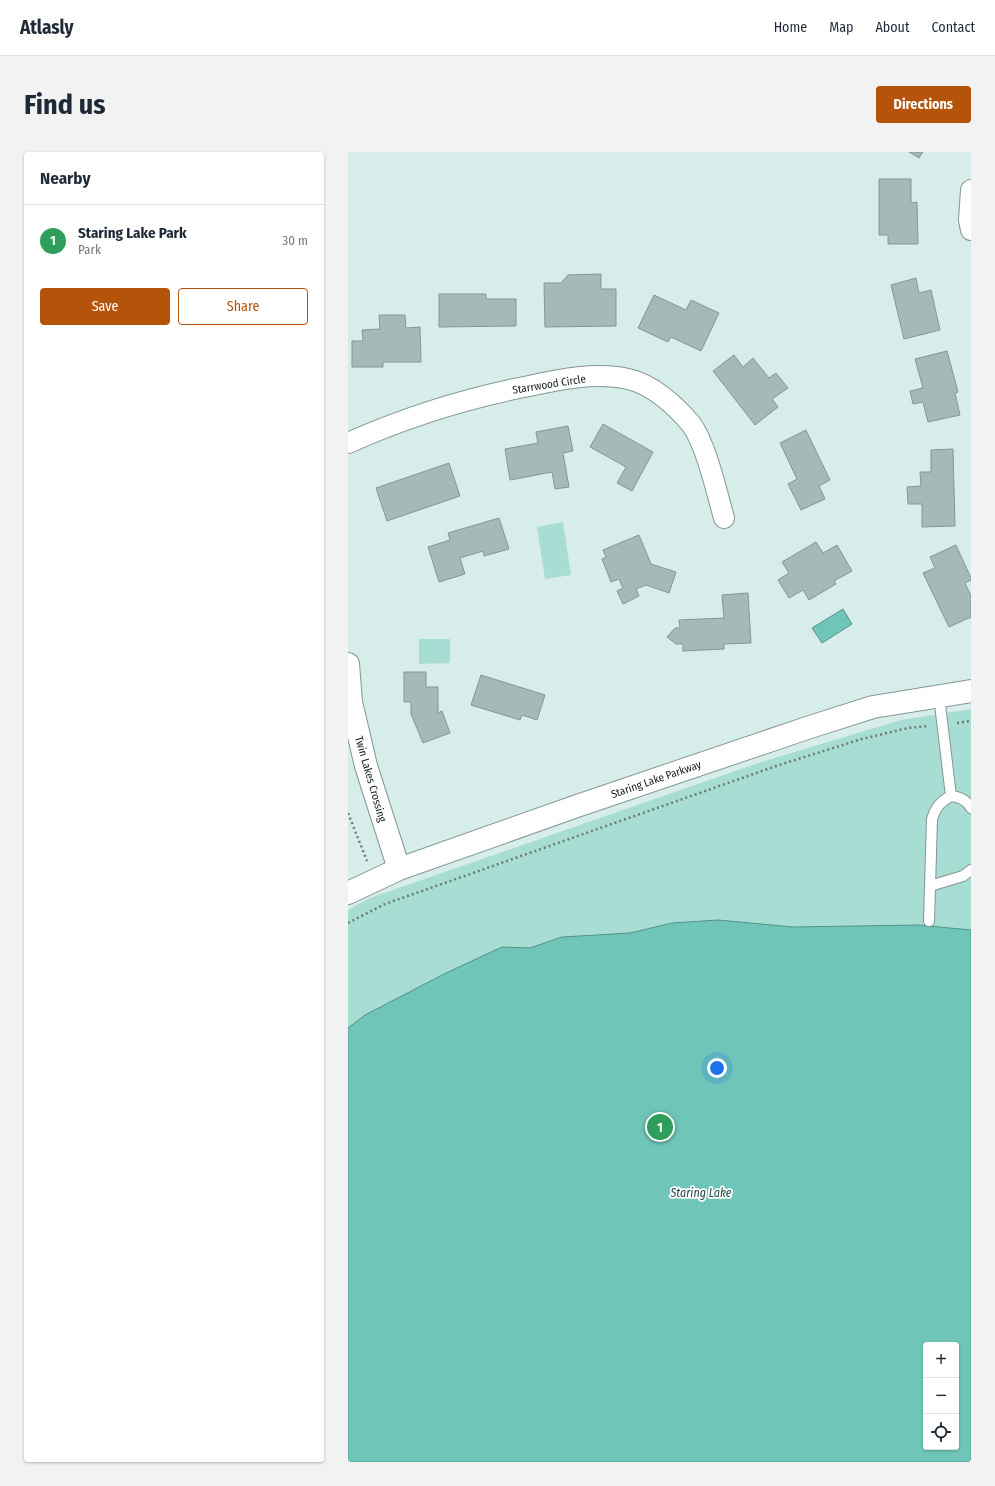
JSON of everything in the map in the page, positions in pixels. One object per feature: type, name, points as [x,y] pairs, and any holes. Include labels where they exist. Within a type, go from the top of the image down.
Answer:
[{"type":"street","points":[[971,190],[969,220],[971,230]]},
{"type":"street","name":"Starrwood Circle","points":[[348,443],[428,412],[484,395],[555,380],[599,376],[629,379],[653,390],[673,404],[692,425],[704,450],[724,518]]},
{"type":"street","name":"Twin Lakes Crossing","points":[[348,664],[351,702],[366,766],[399,869]]},
{"type":"street","name":"Staring Lake Parkway","points":[[348,893],[399,869],[577,806],[873,707],[971,691]]},
{"type":"lane","points":[[939,696],[951,796]]},
{"type":"lane","points":[[929,921],[932,818],[936,807],[942,801],[951,796],[956,796],[964,800],[971,808]]},
{"type":"lane","points":[[930,886],[963,876],[971,870]]},
{"type":"path","points":[[348,923],[385,904],[780,765],[847,743],[908,728],[971,721]]},
{"type":"path","points":[[348,813],[385,904]]},
{"type":"shaded area","points":[[563,522],[571,575],[545,579],[537,527]]},
{"type":"shaded area","points":[[419,639],[450,639],[450,663],[419,664]]},
{"type":"shaded area","name":"Staring Lake","points":[[971,709],[971,1462],[348,1462],[348,910],[370,898],[761,762],[901,720]]},
{"type":"water","points":[[843,609],[852,624],[822,643],[812,628]]},
{"type":"water","name":"Staring Lake","points":[[718,920],[793,927],[918,925],[971,930],[971,1462],[348,1462],[348,1028],[365,1015],[446,973],[502,947],[530,948],[562,937],[630,933],[672,923]]},
{"type":"building","points":[[909,152],[923,152],[919,158]]},
{"type":"building","points":[[879,179],[911,179],[911,203],[917,202],[918,244],[888,244],[888,235],[879,235]]},
{"type":"building","points":[[601,274],[601,289],[616,289],[616,326],[545,327],[544,283],[561,283],[568,275]]},
{"type":"building","points":[[916,278],[919,293],[931,290],[940,330],[904,339],[891,285]]},
{"type":"building","points":[[439,294],[486,294],[486,299],[516,299],[516,326],[439,327]]},
{"type":"building","points":[[654,295],[686,310],[691,300],[719,313],[701,351],[671,337],[668,342],[638,328]]},
{"type":"building","points":[[379,315],[405,315],[406,328],[420,327],[421,362],[383,362],[383,367],[352,367],[352,341],[363,341],[362,330],[380,329]]},
{"type":"building","points":[[947,351],[958,392],[955,393],[960,415],[928,422],[923,402],[913,404],[910,391],[923,388],[915,359]]},
{"type":"building","points":[[734,355],[743,367],[753,358],[769,378],[776,373],[788,388],[772,399],[778,407],[755,425],[713,371]]},
{"type":"building","points":[[603,424],[653,452],[632,491],[617,483],[626,467],[590,447]]},
{"type":"building","points":[[568,426],[573,451],[563,453],[569,487],[555,489],[552,472],[510,480],[505,449],[538,443],[536,432]]},
{"type":"building","points":[[806,430],[830,480],[819,486],[825,499],[801,510],[788,484],[797,479],[780,443]]},
{"type":"building","points":[[953,449],[955,526],[922,527],[922,504],[908,504],[907,487],[921,486],[920,472],[931,472],[931,450]]},
{"type":"building","points":[[449,463],[460,496],[387,521],[376,488]]},
{"type":"building","points":[[499,518],[509,549],[484,556],[483,551],[460,558],[465,574],[439,582],[428,547],[450,540],[448,533]]},
{"type":"building","points":[[639,535],[651,564],[676,572],[669,593],[646,585],[636,589],[639,596],[623,604],[617,591],[623,588],[619,579],[611,582],[602,559],[606,557],[603,550]]},
{"type":"building","points":[[816,542],[823,553],[837,545],[852,571],[834,581],[836,584],[809,600],[803,590],[789,598],[778,580],[789,573],[782,562]]},
{"type":"building","points":[[956,545],[971,578],[971,580],[965,583],[971,596],[971,617],[949,627],[923,573],[935,568],[930,557]]},
{"type":"building","points":[[748,593],[751,643],[724,644],[724,649],[683,651],[683,644],[676,644],[667,637],[675,628],[680,628],[679,620],[724,618],[722,595]]},
{"type":"building","points":[[404,672],[426,672],[426,687],[438,687],[438,713],[442,711],[450,733],[423,743],[411,714],[411,702],[404,702]]},
{"type":"building","points":[[481,675],[545,695],[537,720],[522,715],[520,720],[471,705]]},
{"type":"place","name":"Staring Lake Park","points":[[660,1127]]}]
